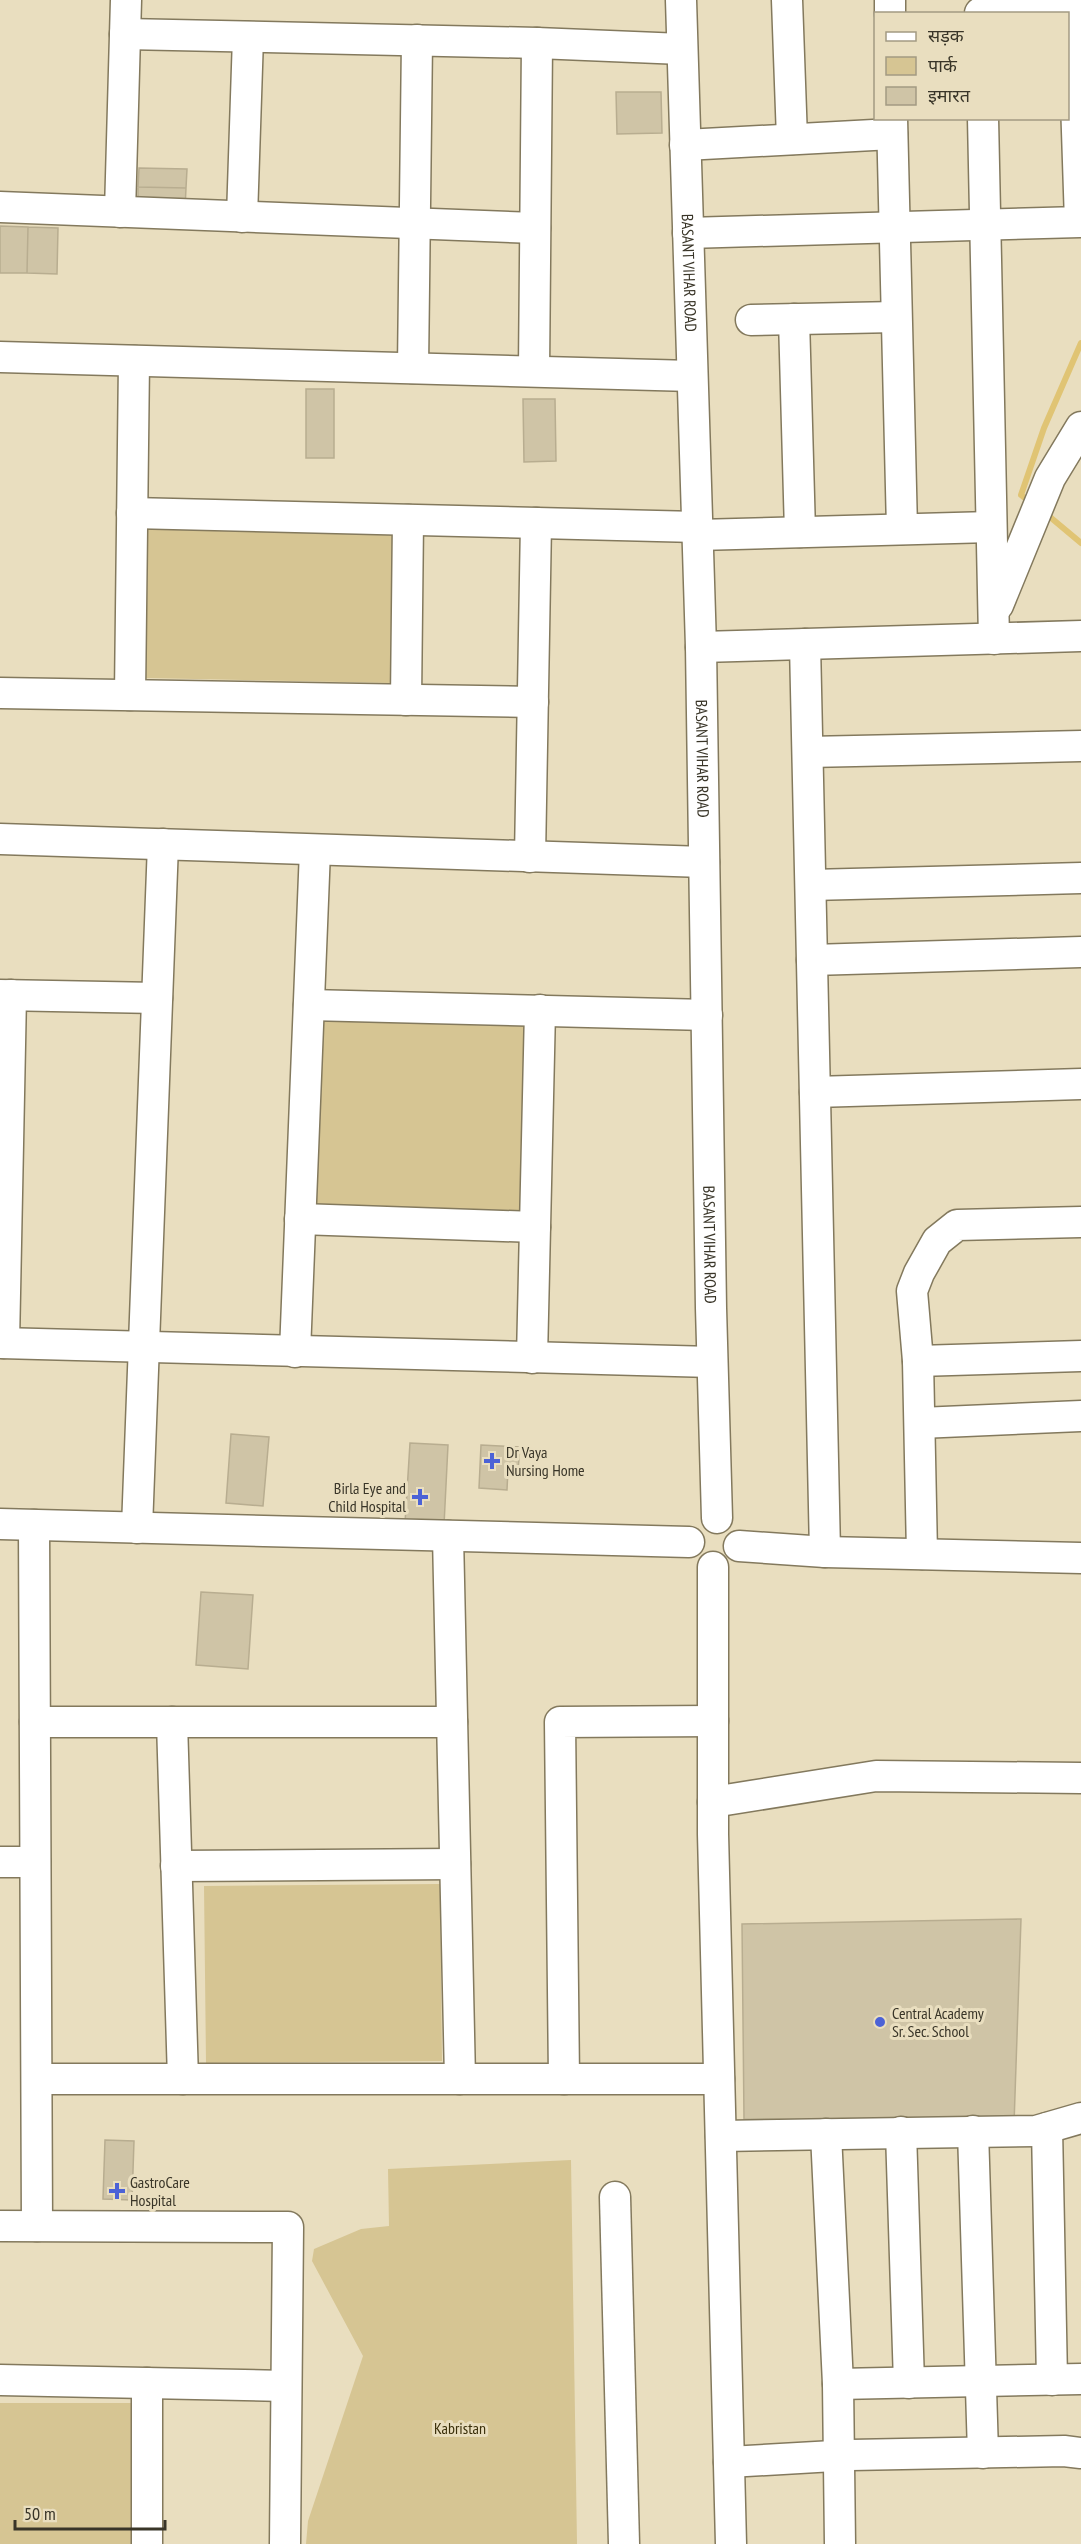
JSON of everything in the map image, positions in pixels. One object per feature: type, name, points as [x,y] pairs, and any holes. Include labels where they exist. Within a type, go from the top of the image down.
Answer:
[{"type":"street","points":[[120,212],[126,0]]},
{"type":"street","name":"BASANT VIHAR ROAD","points":[[681,0],[701,647],[712,1362],[717,1518]]},
{"type":"street","points":[[787,0],[792,139]]},
{"type":"street","points":[[688,233],[1080,222],[1077,10],[980,9]]},
{"type":"street","points":[[125,34],[537,43],[682,49]]},
{"type":"street","points":[[242,217],[248,37]]},
{"type":"street","points":[[413,368],[417,40]]},
{"type":"street","points":[[534,371],[537,43]]},
{"type":"street","points":[[983,120],[993,628]]},
{"type":"street","points":[[685,145],[792,139],[892,126],[902,529]]},
{"type":"street","points":[[0,207],[535,228]]},
{"type":"street","points":[[751,320],[896,316]]},
{"type":"street","points":[[794,319],[800,532]]},
{"type":"street","points":[[0,357],[692,375]]},
{"type":"street","points":[[130,695],[134,361]]},
{"type":"street","points":[[993,628],[1050,478],[1081,427]]},
{"type":"street","points":[[132,513],[536,523],[697,531],[800,532],[991,527]]},
{"type":"street","points":[[406,700],[408,520]]},
{"type":"street","points":[[530,857],[536,523]]},
{"type":"street","points":[[701,647],[805,644],[993,628],[1081,636]]},
{"type":"street","points":[[805,644],[825,1552]]},
{"type":"street","points":[[0,693],[533,702]]},
{"type":"street","points":[[807,752],[1081,746]]},
{"type":"street","points":[[0,839],[704,862]]},
{"type":"street","points":[[137,1528],[163,844]]},
{"type":"street","points":[[295,1352],[315,850]]},
{"type":"street","points":[[810,885],[1081,878]]},
{"type":"street","points":[[812,960],[1081,952]]},
{"type":"street","points":[[157,998],[5,995],[2,1343],[712,1362]]},
{"type":"street","points":[[309,1005],[707,1015]]},
{"type":"street","points":[[532,1358],[540,1010]]},
{"type":"street","points":[[815,1092],[1081,1084]]},
{"type":"street","points":[[300,1219],[535,1227]]},
{"type":"street","points":[[922,1554],[918,1361],[912,1291],[919,1273],[937,1241],[957,1226],[1081,1222]]},
{"type":"street","points":[[918,1361],[1081,1356]]},
{"type":"street","points":[[920,1423],[1081,1416]]},
{"type":"street","points":[[707,1518],[726,1521],[733,1526],[739,1538],[739,1546],[731,1560],[713,1567],[697,1560],[692,1554],[690,1542],[692,1531],[707,1518]]},
{"type":"street","points":[[0,1524],[690,1542]]},
{"type":"street","points":[[34,1525],[37,2226]]},
{"type":"street","points":[[448,1536],[460,2079]]},
{"type":"street","points":[[739,1546],[825,1552],[1081,1558]]},
{"type":"street","points":[[713,1567],[713,1721],[719,2079],[731,2544]]},
{"type":"street","points":[[564,2079],[560,1722],[713,1721]]},
{"type":"street","points":[[35,1722],[452,1722]]},
{"type":"street","points":[[172,1722],[183,2079]]},
{"type":"street","points":[[714,1802],[876,1776],[1081,1778]]},
{"type":"street","points":[[0,1862],[35,1862]]},
{"type":"street","points":[[176,1866],[455,1864]]},
{"type":"street","points":[[37,2079],[719,2079]]},
{"type":"street","points":[[721,2136],[1036,2131],[1081,2118]]},
{"type":"street","points":[[1047,2128],[1052,2380]]},
{"type":"street","points":[[973,2131],[983,2452]]},
{"type":"street","points":[[901,2132],[909,2383]]},
{"type":"street","points":[[826,2134],[838,2384],[840,2544]]},
{"type":"street","points":[[615,2197],[624,2544]]},
{"type":"street","points":[[0,2226],[288,2227],[285,2544]]},
{"type":"street","points":[[838,2384],[1081,2379]]},
{"type":"street","points":[[0,2380],[286,2386]]},
{"type":"street","points":[[147,2383],[147,2544]]},
{"type":"street","points":[[729,2462],[840,2455],[1064,2451],[1081,2453]]},
{"type":"green space","points":[[148,528],[395,532],[393,683],[146,678]]},
{"type":"green space","points":[[321,1017],[528,1026],[521,1213],[314,1205]]},
{"type":"green space","points":[[440,1884],[442,2061],[206,2063],[204,1886]]},
{"type":"green space","name":"Kabristan","points":[[571,2160],[577,2544],[306,2544],[308,2521],[363,2356],[312,2261],[314,2249],[361,2229],[389,2226],[388,2169]]},
{"type":"green space","points":[[0,2403],[135,2403],[135,2544],[0,2544]]},
{"type":"building","points":[[616,92],[661,92],[662,133],[617,134]]},
{"type":"building","points":[[139,168],[187,169],[186,188],[138,187]]},
{"type":"building","points":[[138,187],[186,188],[185,209],[138,207]]},
{"type":"building","points":[[0,226],[28,227],[27,273],[0,273]]},
{"type":"building","points":[[28,227],[58,228],[57,274],[27,273]]},
{"type":"building","points":[[306,389],[334,389],[334,458],[306,458]]},
{"type":"building","points":[[523,399],[555,399],[556,461],[524,462]]},
{"type":"building","points":[[231,1434],[269,1437],[263,1506],[226,1503]]},
{"type":"building","points":[[410,1443],[448,1445],[444,1525],[405,1523]]},
{"type":"building","points":[[481,1445],[520,1447],[518,1470],[508,1469],[507,1490],[479,1488]]},
{"type":"building","points":[[201,1592],[253,1595],[248,1669],[196,1665]]},
{"type":"building","name":"Central Academy Sr. Sec. School","points":[[1021,1919],[1014,2124],[744,2119],[742,1924]]},
{"type":"building","points":[[105,2140],[134,2141],[132,2200],[103,2199]]},
{"type":"waterway","points":[[1031,503],[1021,495],[1044,428],[1081,343]]},
{"type":"waterway","points":[[1044,512],[1081,543]]},
{"type":"place","name":"Dr Vaya Nursing Home","points":[[492,1461]]},
{"type":"place","name":"Birla Eye and Child Hospital","points":[[420,1497]]},
{"type":"place","name":"Central Academy Sr. Sec. School","points":[[880,2022]]},
{"type":"place","name":"GastroCare Hospital","points":[[117,2191]]}]
